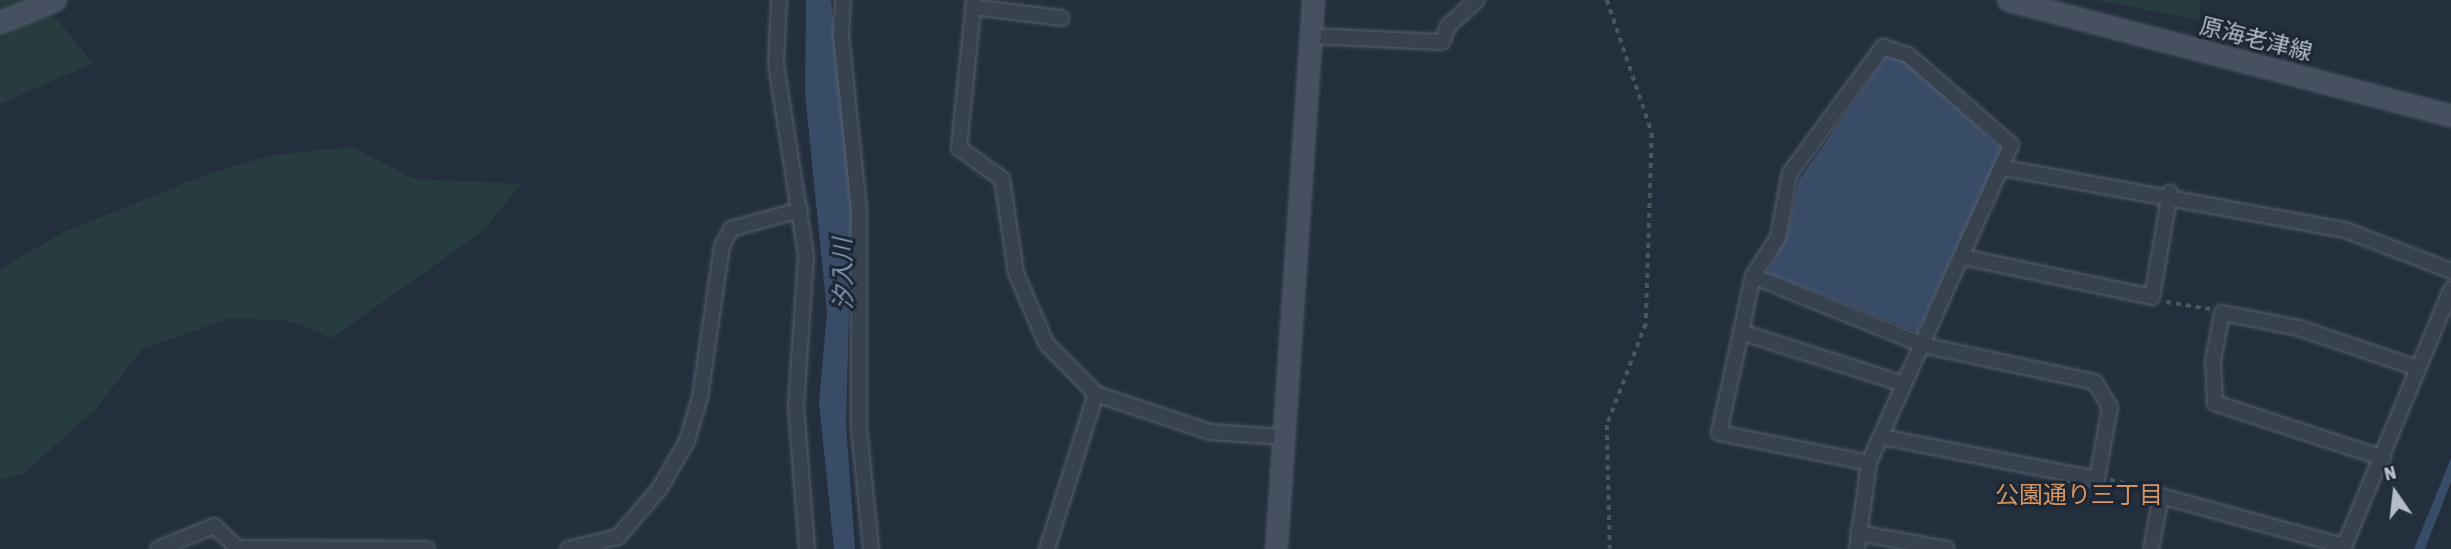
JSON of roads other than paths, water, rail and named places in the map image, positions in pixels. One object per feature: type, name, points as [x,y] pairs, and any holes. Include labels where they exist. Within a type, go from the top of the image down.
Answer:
[{"type":"street","points":[[0,22],[55,0]]},
{"type":"street","points":[[779,0],[776,64],[800,210],[806,304],[797,457],[807,549]]},
{"type":"street","points":[[844,0],[841,34],[859,208],[859,428],[871,549]]},
{"type":"street","points":[[1276,549],[1313,0]]},
{"type":"street","points":[[1311,36],[1442,42],[1448,26],[1478,0]]},
{"type":"street","name":"原海老津線","points":[[2008,0],[2451,114]]},
{"type":"street","points":[[1061,18],[973,4],[959,148],[1002,179],[1016,273],[1046,343],[1096,394],[1210,432],[1284,437]]},
{"type":"street","points":[[1857,549],[1857,533],[1869,463],[2004,168],[2011,145],[1908,55],[1883,47],[1790,173],[1778,236],[1753,276],[1719,433],[1869,463]]},
{"type":"street","points":[[2004,168],[2170,193],[2345,230],[2451,271]]},
{"type":"street","points":[[1964,257],[2152,297],[2170,193]]},
{"type":"street","points":[[568,549],[618,537],[660,488],[687,441],[700,397],[722,246],[731,229],[800,210]]},
{"type":"street","points":[[1753,276],[1923,345],[2095,382],[2110,407],[2097,479],[1882,437]]},
{"type":"street","points":[[2151,549],[2161,495],[2343,548],[2384,458],[2417,368],[2451,290]]},
{"type":"street","points":[[2384,458],[2215,403],[2212,372],[2222,313],[2299,328],[2417,368]]},
{"type":"street","points":[[1741,332],[1904,384]]},
{"type":"street","points":[[1047,549],[1096,394]]},
{"type":"street","points":[[158,549],[214,526],[238,548],[427,549]]},
{"type":"street","points":[[1857,533],[1947,549]]},
{"type":"water","name":"汐入川","points":[[806,0],[831,0],[852,192],[846,424],[855,549],[834,549],[819,402],[827,312],[805,93]]},
{"type":"water","points":[[1887,55],[1904,60],[2002,149],[1918,332],[1767,273],[1786,238],[1799,180]]},
{"type":"water","points":[[2451,458],[2451,482],[2425,549],[2414,549]]},
{"type":"district","name":"公園通り三丁目","points":[[2079,495]]}]
